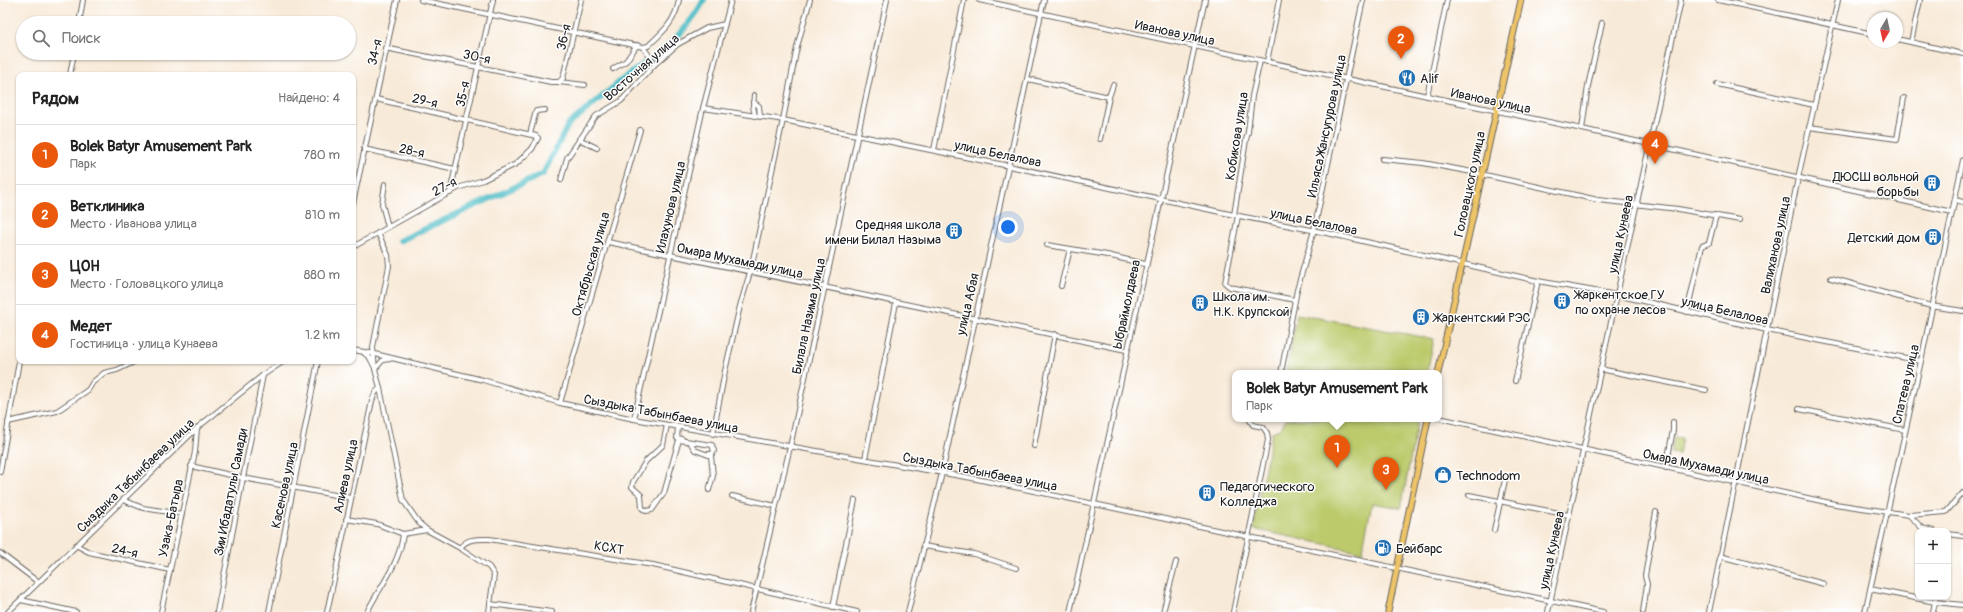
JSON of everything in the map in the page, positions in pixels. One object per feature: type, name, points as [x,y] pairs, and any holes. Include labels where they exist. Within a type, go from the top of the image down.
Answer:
[{"type":"main road","name":"Головацкого улица","points":[[1439,370],[1521,0]]},
{"type":"main road","points":[[1388,612],[1398,568],[1412,490],[1427,422]]},
{"type":"street","points":[[80,16],[83,0]]},
{"type":"street","name":"34-я","points":[[356,188],[376,99],[385,48],[397,0]]},
{"type":"street","points":[[421,0],[643,47],[648,46],[672,22],[676,14],[679,1],[674,0]]},
{"type":"street","name":"35-я","points":[[450,193],[493,0]]},
{"type":"street","name":"36-я","points":[[563,78],[581,0]]},
{"type":"street","name":"Илахунова улица","points":[[634,419],[703,108],[731,0]]},
{"type":"street","points":[[713,434],[725,371],[783,120],[797,47],[810,0]]},
{"type":"street","name":"Билала Назима улица","points":[[751,612],[790,447],[887,0]]},
{"type":"street","points":[[934,150],[964,0]]},
{"type":"street","name":"Иванова улица","points":[[979,0],[1582,129],[1798,178],[1866,191],[1952,212]]},
{"type":"street","name":"улица Абая","points":[[908,612],[942,473],[1044,0]]},
{"type":"street","name":"Ыбраймолдаева","points":[[1070,612],[1126,350],[1205,0]]},
{"type":"street","points":[[1268,62],[1279,0]]},
{"type":"street","name":"Ильяса Жансугурова улица","points":[[1282,370],[1295,300],[1314,230],[1363,0]]},
{"type":"street","points":[[1427,96],[1447,0]]},
{"type":"street","name":"улица Кунаева","points":[[1548,612],[1680,0]]},
{"type":"street","points":[[1718,0],[1867,33]]},
{"type":"street","name":"Валиханова улица","points":[[1709,612],[1798,178],[1838,0]]},
{"type":"street","points":[[1911,42],[1920,0]]},
{"type":"street","points":[[1582,129],[1588,86],[1602,23]]},
{"type":"street","name":"Восточная улица","points":[[561,180],[567,158],[596,116],[621,100],[655,64],[678,44],[707,28],[725,24]]},
{"type":"street","points":[[1903,40],[1963,54]]},
{"type":"street","points":[[613,69],[626,61],[636,45]]},
{"type":"street","points":[[643,47],[655,64]]},
{"type":"street","name":"30-я","points":[[385,48],[550,82],[585,85]]},
{"type":"street","points":[[71,72],[73,60]]},
{"type":"street","name":"Кобикова улица","points":[[1260,61],[1252,96],[1236,215],[1225,282],[1230,287],[1295,300]]},
{"type":"street","points":[[559,82],[563,78],[566,83]]},
{"type":"street","points":[[1028,79],[1109,97]]},
{"type":"street","points":[[1717,84],[1814,105]]},
{"type":"street","points":[[1100,139],[1113,85]]},
{"type":"street","points":[[754,95],[753,102],[755,116]]},
{"type":"street","points":[[1809,127],[1897,139],[1904,98]]},
{"type":"street","name":"29-я","points":[[376,99],[530,134],[538,138]]},
{"type":"street","points":[[753,102],[758,106],[760,117]]},
{"type":"street","name":"улица Белалова","points":[[703,108],[783,120],[934,150],[1160,199],[1314,230],[1538,281],[1617,295],[1767,330],[1921,362]]},
{"type":"street","points":[[530,134],[536,111],[545,110]]},
{"type":"street","name":"Октябрьская улица","points":[[560,403],[640,130]]},
{"type":"street","name":"27-я","points":[[356,245],[458,188],[483,180],[516,164],[532,149],[538,138]]},
{"type":"street","points":[[579,139],[597,148]]},
{"type":"street","name":"28-я","points":[[364,149],[455,169]]},
{"type":"street","points":[[1382,159],[1423,163],[1483,174],[1598,200],[1716,215],[1740,220]]},
{"type":"street","name":"Спатева улица","points":[[1866,612],[1921,362],[1931,306],[1963,160]]},
{"type":"street","points":[[385,184],[382,204],[388,227]]},
{"type":"street","points":[[1955,200],[1963,202]]},
{"type":"street","points":[[1687,312],[1702,246],[1709,242],[1716,215]]},
{"type":"street","points":[[375,369],[374,347],[389,266],[388,255],[378,233]]},
{"type":"street","name":"Омара Мухамади улица","points":[[608,242],[669,256],[974,319],[1055,334],[1126,350]]},
{"type":"street","points":[[1047,245],[1108,255],[1145,264]]},
{"type":"street","points":[[1061,286],[1070,249]]},
{"type":"street","points":[[1831,278],[1931,306],[1963,311]]},
{"type":"street","points":[[1515,381],[1538,281]]},
{"type":"street","points":[[865,459],[896,303]]},
{"type":"street","points":[[1034,446],[1055,334]]},
{"type":"street","name":"Сыздыка Табынбаева улица","points":[[356,350],[483,380],[560,403],[634,419],[972,478],[1603,612]]},
{"type":"street","points":[[360,351],[368,355],[375,369],[401,495],[419,523],[427,530],[460,548],[489,567],[494,575],[489,612]]},
{"type":"street","points":[[375,369],[383,360],[392,358]]},
{"type":"street","points":[[0,472],[18,364]]},
{"type":"street","points":[[8,422],[57,411],[88,390],[93,382],[104,373],[118,370],[130,364]]},
{"type":"street","name":"Сыздыка Табынбаева улица","points":[[8,612],[197,428],[263,375],[280,364]]},
{"type":"street","name":"Касенова улица","points":[[269,612],[317,364]]},
{"type":"street","points":[[1600,369],[1706,390]]},
{"type":"street","name":"Зии Ибадатулы Самади","points":[[217,612],[263,375]]},
{"type":"street","name":"Алиева улица","points":[[327,612],[372,401],[374,394],[380,388]]},
{"type":"street","points":[[1799,409],[1905,430]]},
{"type":"street","name":"Омара Мухамади улица","points":[[1442,419],[1834,504],[1909,515],[1946,512],[1963,493]]},
{"type":"street","points":[[1233,612],[1247,536],[1268,440],[1267,433],[1263,427],[1253,425],[1251,422]]},
{"type":"street","points":[[1666,468],[1673,430],[1673,422]]},
{"type":"street","points":[[667,425],[663,445],[651,455],[633,482],[632,487],[641,495],[642,508],[646,511],[652,510],[661,498],[669,476],[678,440],[712,445],[714,451],[712,454],[708,454]]},
{"type":"street","points":[[678,427],[678,438],[690,442],[696,450],[711,456],[713,467],[710,490]]},
{"type":"street","name":"Узака-Батыра","points":[[161,612],[197,441],[197,428]]},
{"type":"street","points":[[191,466],[243,478],[351,498]]},
{"type":"street","points":[[1494,530],[1505,480]]},
{"type":"street","points":[[1468,495],[1569,516]]},
{"type":"street","points":[[732,496],[776,506]]},
{"type":"street","points":[[123,500],[143,508],[182,514]]},
{"type":"street","points":[[833,607],[856,500]]},
{"type":"street","points":[[1643,612],[1647,584],[1645,576],[1656,512]]},
{"type":"street","points":[[1909,515],[1922,528]]},
{"type":"street","points":[[346,519],[378,524],[403,534],[427,530]]},
{"type":"street","points":[[367,612],[374,596],[395,565],[400,552],[403,534]]},
{"type":"street","points":[[1951,534],[1963,536]]},
{"type":"street","name":"КСХТ","points":[[460,548],[464,543],[472,539],[488,539],[653,565],[756,590],[857,612]]},
{"type":"street","name":"24-я","points":[[76,545],[89,552],[170,570]]},
{"type":"street","points":[[923,546],[974,554],[1016,568]]},
{"type":"street","points":[[0,553],[38,582]]},
{"type":"street","points":[[1720,556],[1824,584]]},
{"type":"street","points":[[1163,612],[1176,562]]},
{"type":"street","points":[[1870,589],[1935,602],[1963,604]]},
{"type":"street","points":[[21,600],[76,612]]},
{"type":"street","points":[[1933,612],[1935,602]]},
{"type":"street","points":[[490,604],[552,612]]},
{"type":"street","points":[[826,612],[827,606]]},
{"type":"green space","points":[[1297,314],[1434,339],[1428,370],[1287,370]]},
{"type":"green space","points":[[1284,422],[1417,422],[1401,508],[1372,503],[1362,552],[1253,529],[1272,432],[1280,429]]},
{"type":"green space","points":[[1674,437],[1682,438],[1679,454],[1671,453]]},
{"type":"waterway","points":[[654,57],[682,31],[704,0]]},
{"type":"waterway","points":[[399,241],[543,174],[568,125],[622,80],[649,60]]},
{"type":"place","name":"Ветклиника","points":[[1401,59]]},
{"type":"place","name":"Alif","points":[[1407,78]]},
{"type":"place","name":"Медет","points":[[1655,164]]},
{"type":"place","name":"ДЮСШ вольной борьбы","points":[[1932,183]]},
{"type":"place","name":"Средняя школа имени Билал Назыма","points":[[954,231]]},
{"type":"place","name":"Детский дом","points":[[1933,237]]},
{"type":"place","name":"Жаркентское ГУ по охране лесов","points":[[1562,301]]},
{"type":"place","name":"Школа им. Н.К. Крупской","points":[[1200,303]]},
{"type":"place","name":"Жаркентский РЭС","points":[[1421,317]]},
{"type":"place","name":"Bolek Batyr Amusement Park","points":[[1337,468]]},
{"type":"place","name":"Technodom","points":[[1443,475]]},
{"type":"place","name":"ЦОН","points":[[1386,490]]},
{"type":"place","name":"Педагогического Колледжа","points":[[1207,493]]},
{"type":"place","name":"Бейбарс","points":[[1383,548]]}]
